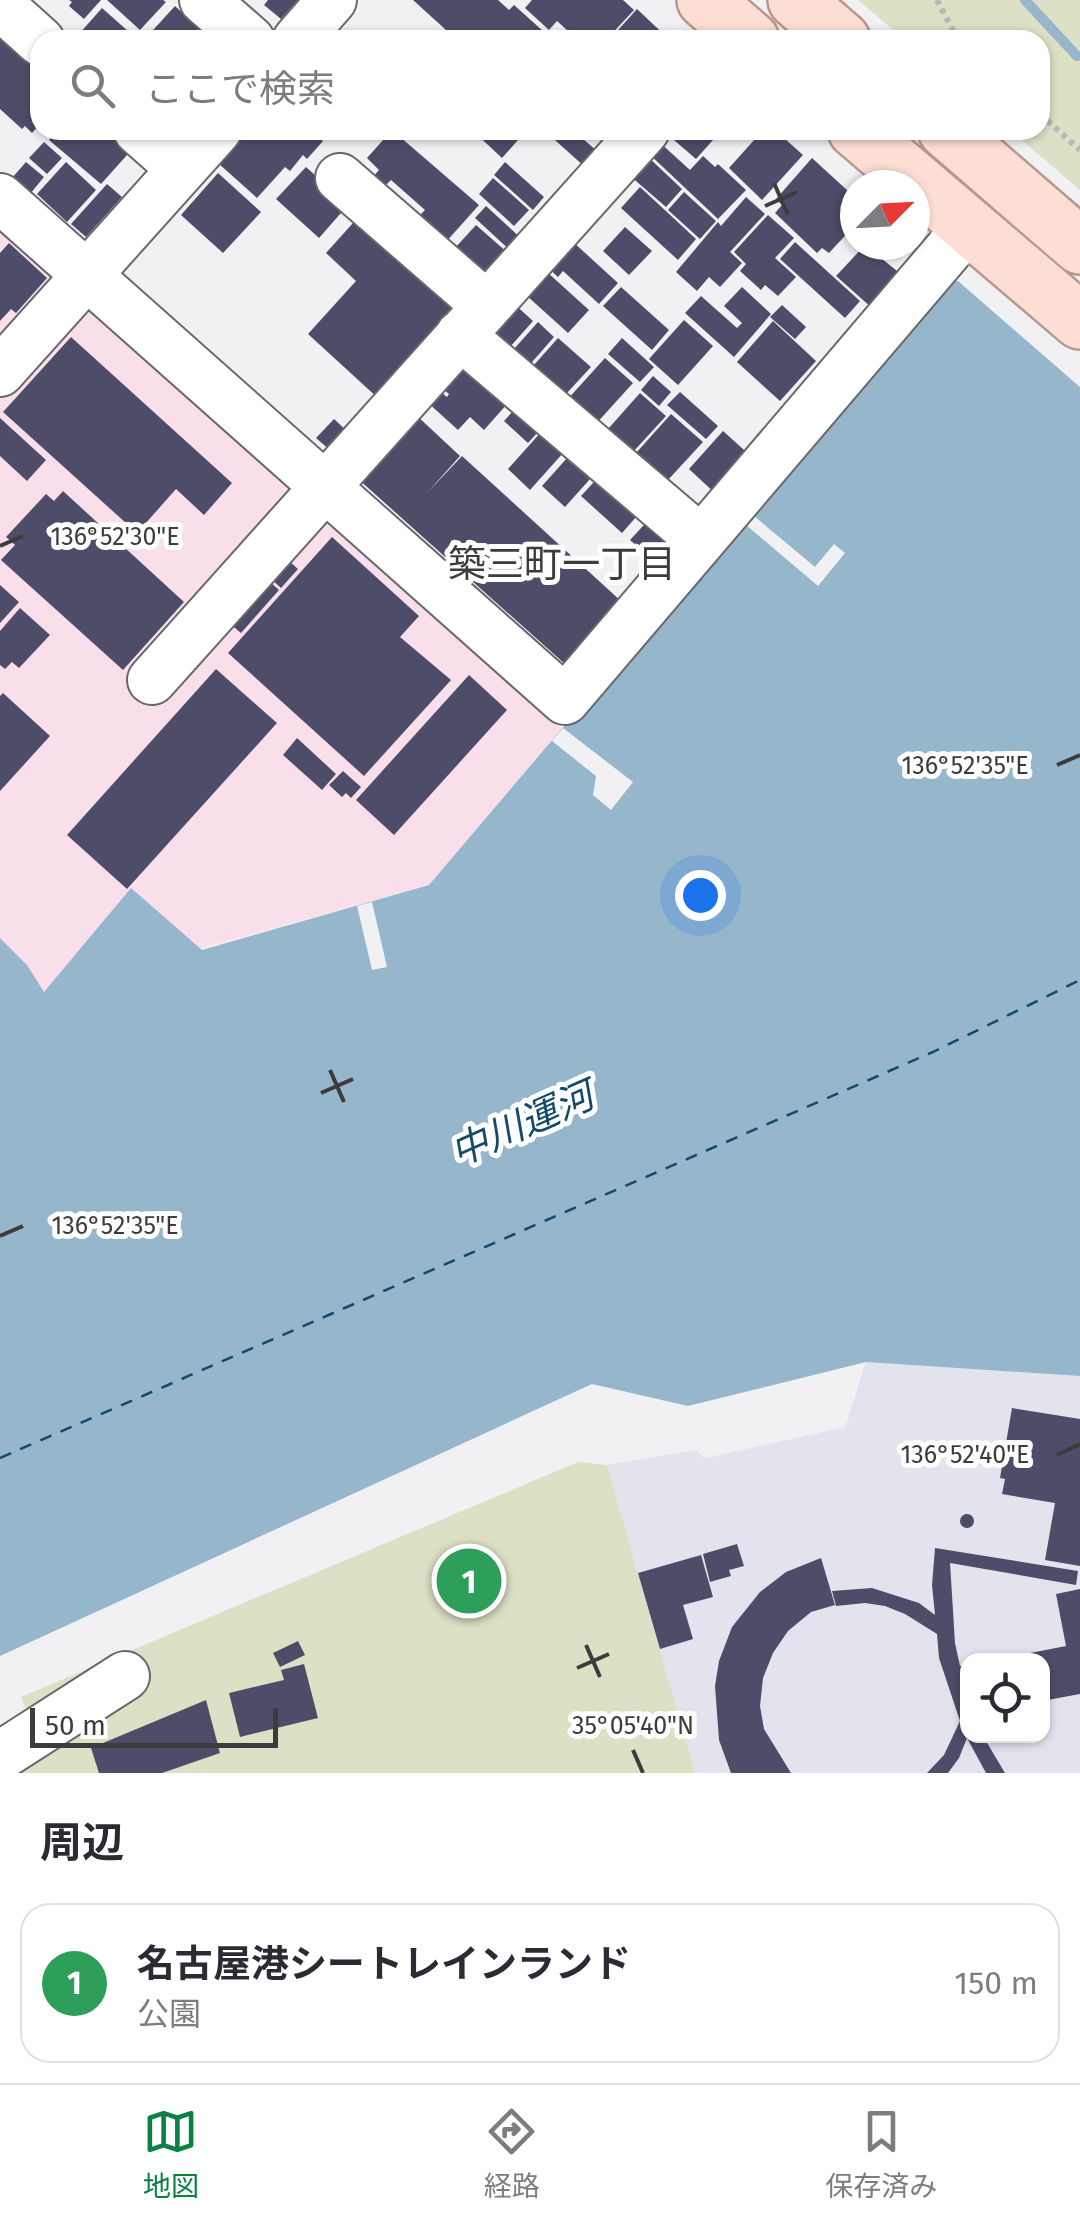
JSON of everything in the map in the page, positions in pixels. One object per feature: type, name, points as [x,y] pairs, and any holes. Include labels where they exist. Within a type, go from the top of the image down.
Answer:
[{"type":"main road","points":[[796,0],[830,30]]},
{"type":"main road","points":[[868,140],[1080,320]]},
{"type":"main road","points":[[958,140],[1080,246]]},
{"type":"street","points":[[204,0],[238,30]]},
{"type":"street","points":[[306,30],[332,0]]},
{"type":"street","points":[[0,6],[30,33]]},
{"type":"street","points":[[149,140],[182,169]]},
{"type":"street","points":[[0,372],[208,140]]},
{"type":"street","points":[[152,680],[637,140]]},
{"type":"street","points":[[340,178],[474,320],[702,540]]},
{"type":"street","points":[[0,198],[565,700],[968,227]]},
{"type":"street","points":[[0,1756],[125,1676]]},
{"type":"path","points":[[937,0],[953,30]]},
{"type":"path","points":[[1050,123],[1080,150]]},
{"type":"shaded area","points":[[0,224],[562,729],[429,885],[43,992],[27,965],[0,938]]},
{"type":"shaded area","points":[[866,1362],[1080,1376],[1080,1773],[695,1773],[607,1465],[696,1450],[705,1458],[845,1427]]},
{"type":"green space","points":[[858,0],[1080,0],[1080,190],[1022,140],[1050,140],[1050,30],[893,30]]},
{"type":"green space","points":[[578,1462],[607,1465],[695,1773],[0,1773],[35,1729],[21,1697]]},
{"type":"water","name":"中川運河","points":[[958,281],[1080,387],[1080,1376],[866,1362],[688,1406],[592,1384],[0,1656],[0,938],[27,965],[44,992],[131,888],[202,950],[429,885],[941,283]]},
{"type":"pier","points":[[748,511],[815,567],[834,544],[845,553],[818,586],[740,520]]},
{"type":"pier","points":[[563,728],[633,782],[611,810],[593,795],[596,776],[552,741]]},
{"type":"pier","points":[[372,902],[387,967],[372,970],[357,906]]},
{"type":"building","points":[[69,0],[101,0],[84,19],[69,6]]},
{"type":"building","points":[[107,0],[163,0],[166,2],[140,30]]},
{"type":"building","points":[[268,0],[298,0],[281,19],[264,5]]},
{"type":"building","points":[[413,0],[498,0],[509,10],[514,5],[542,30],[446,30]]},
{"type":"building","points":[[532,0],[623,0],[634,10],[615,30],[567,30],[557,21],[549,30],[525,8]]},
{"type":"building","points":[[175,6],[201,30],[153,30]]},
{"type":"building","points":[[102,8],[127,30],[83,30]]},
{"type":"building","points":[[637,9],[659,30],[618,30]]},
{"type":"building","points":[[0,37],[30,64],[30,131],[25,126],[22,129],[0,109]]},
{"type":"building","points":[[49,140],[131,140],[136,145],[101,184]]},
{"type":"building","points":[[239,140],[323,141],[307,159],[303,155],[290,171],[285,167],[257,198],[218,163]]},
{"type":"building","points":[[383,140],[404,140],[479,205],[445,243],[417,218],[425,210],[391,180],[383,188],[372,178],[379,170],[367,158]]},
{"type":"building","points":[[483,140],[518,140],[502,158]]},
{"type":"building","points":[[555,140],[584,140],[598,152],[585,167]]},
{"type":"building","points":[[657,140],[690,170],[703,156],[715,167],[718,164],[746,190],[718,219],[647,152]]},
{"type":"building","points":[[674,140],[713,140],[696,159]]},
{"type":"building","points":[[754,140],[786,140],[803,155],[762,200],[729,168]]},
{"type":"building","points":[[44,142],[62,158],[47,174],[29,158]]},
{"type":"building","points":[[647,156],[682,189],[666,207],[629,175]]},
{"type":"building","points":[[812,158],[840,184],[840,241],[829,253],[822,248],[817,253],[775,213],[782,205],[776,199]]},
{"type":"building","points":[[26,162],[44,177],[30,194],[12,178]]},
{"type":"building","points":[[66,162],[96,190],[67,222],[37,194]]},
{"type":"building","points":[[505,162],[544,197],[533,210],[494,175]]},
{"type":"building","points":[[306,167],[348,205],[319,238],[276,199]]},
{"type":"building","points":[[218,173],[261,212],[223,253],[181,215]]},
{"type":"building","points":[[493,178],[529,210],[514,226],[479,194]]},
{"type":"building","points":[[107,184],[122,197],[86,237],[71,224]]},
{"type":"building","points":[[640,187],[696,239],[678,260],[621,208]]},
{"type":"building","points":[[684,192],[716,221],[700,239],[668,210]]},
{"type":"building","points":[[746,197],[765,214],[730,252],[742,263],[720,287],[709,277],[697,291],[676,272],[718,222],[721,226]]},
{"type":"building","points":[[486,206],[522,239],[512,252],[475,218]]},
{"type":"building","points":[[362,213],[464,305],[379,399],[308,334],[356,281],[326,253]]},
{"type":"building","points":[[768,215],[794,238],[775,258],[796,277],[778,296],[765,285],[761,290],[740,271],[746,264],[734,252]]},
{"type":"building","points":[[476,225],[508,253],[487,277],[455,248]]},
{"type":"building","points":[[625,227],[652,251],[629,275],[603,251]]},
{"type":"building","points":[[572,241],[618,283],[599,304],[563,271],[558,277],[544,264]]},
{"type":"building","points":[[795,242],[860,301],[845,318],[780,259]]},
{"type":"building","points":[[9,243],[47,278],[16,313],[11,309],[0,321],[0,253]]},
{"type":"building","points":[[851,260],[884,260],[902,275],[872,308],[836,276]]},
{"type":"building","points":[[547,272],[589,310],[568,333],[526,295]]},
{"type":"building","points":[[621,287],[669,330],[652,350],[603,306]]},
{"type":"building","points":[[742,287],[771,314],[734,357],[685,313],[701,296],[737,328],[742,323],[724,306]]},
{"type":"building","points":[[511,301],[533,321],[503,355],[481,335]]},
{"type":"building","points":[[782,305],[806,327],[795,339],[770,317]]},
{"type":"building","points":[[684,320],[713,346],[678,385],[649,359]]},
{"type":"building","points":[[773,321],[816,361],[780,401],[737,362]]},
{"type":"building","points":[[538,322],[554,337],[526,369],[505,359]]},
{"type":"building","points":[[71,337],[232,483],[204,515],[176,489],[137,533],[3,412]]},
{"type":"building","points":[[558,338],[591,367],[566,394],[534,365]]},
{"type":"building","points":[[622,338],[654,367],[640,382],[608,354]]},
{"type":"building","points":[[469,351],[517,393],[484,430],[470,417],[458,430],[425,400],[436,388],[447,397],[449,394],[438,385]]},
{"type":"building","points":[[605,358],[633,383],[594,426],[566,401]]},
{"type":"building","points":[[653,376],[671,392],[659,406],[641,390]]},
{"type":"building","points":[[680,392],[718,426],[706,439],[667,405]]},
{"type":"building","points":[[640,393],[666,416],[633,452],[608,429]]},
{"type":"building","points":[[524,399],[548,421],[528,443],[504,421]]},
{"type":"building","points":[[415,414],[460,456],[427,493],[462,456],[622,602],[566,665],[357,478]]},
{"type":"building","points":[[671,414],[703,442],[667,481],[636,453]]},
{"type":"building","points":[[0,418],[46,460],[27,481],[0,456]]},
{"type":"building","points":[[334,419],[348,432],[331,451],[316,438]]},
{"type":"building","points":[[550,422],[572,443],[530,490],[508,469]]},
{"type":"building","points":[[723,431],[753,458],[718,496],[689,469]]},
{"type":"building","points":[[576,448],[599,469],[565,507],[542,486]]},
{"type":"building","points":[[604,471],[644,508],[622,533],[581,496]]},
{"type":"building","points":[[63,491],[184,602],[123,670],[1,560],[15,545],[6,537],[46,494],[54,501]]},
{"type":"building","points":[[654,514],[681,538],[657,564],[630,540]]},
{"type":"building","points":[[332,537],[419,616],[400,637],[451,680],[364,776],[228,653]]},
{"type":"building","points":[[287,559],[298,569],[281,588],[270,578]]},
{"type":"building","points":[[268,580],[279,590],[241,633],[229,623]]},
{"type":"building","points":[[0,585],[19,602],[0,623]]},
{"type":"building","points":[[20,608],[50,635],[19,668],[12,662],[5,669],[0,665],[0,631]]},
{"type":"building","points":[[216,669],[277,723],[127,889],[67,835]]},
{"type":"building","points":[[469,675],[507,710],[394,835],[356,800]]},
{"type":"building","points":[[3,693],[50,736],[0,791],[0,696]]},
{"type":"building","points":[[297,738],[336,774],[322,790],[283,755]]},
{"type":"building","points":[[343,771],[361,787],[351,798],[346,793],[342,797],[329,785]]},
{"type":"building","points":[[1012,1408],[1080,1419],[1080,1566],[1045,1560],[1055,1503],[1002,1494],[1005,1479],[1000,1478]]},
{"type":"building","points":[[967,1514],[974,1521],[967,1528],[960,1521]]},
{"type":"building","points":[[737,1544],[744,1566],[729,1570],[731,1576],[710,1582],[703,1554]]},
{"type":"building","points":[[935,1548],[1078,1571],[1076,1585],[950,1563],[960,1666],[960,1721],[939,1658],[937,1634],[885,1606],[836,1606],[832,1591],[872,1588],[919,1603],[935,1615]]},
{"type":"building","points":[[701,1555],[713,1597],[683,1605],[693,1639],[660,1649],[638,1573]]},
{"type":"building","points":[[821,1558],[835,1605],[811,1612],[788,1631],[763,1678],[760,1706],[764,1729],[791,1773],[731,1773],[719,1740],[715,1686],[719,1661],[732,1627],[760,1592],[786,1572]]},
{"type":"building","points":[[1080,1589],[1080,1694],[1050,1700],[1050,1653],[1030,1653],[1066,1646],[1056,1594]]},
{"type":"building","points":[[298,1641],[305,1655],[280,1667],[273,1653]]},
{"type":"building","points":[[304,1664],[318,1718],[240,1737],[229,1693],[284,1680],[281,1670]]},
{"type":"building","points":[[206,1700],[220,1753],[162,1773],[99,1773],[91,1748]]},
{"type":"building","points":[[960,1721],[960,1743],[965,1743],[959,1758],[948,1773],[927,1773],[944,1755]]},
{"type":"building","points":[[970,1743],[987,1743],[1005,1773],[986,1773]]},
{"type":"waterway","points":[[1025,0],[1077,56]]},
{"type":"ferry route","points":[[0,1458],[933,1052],[1080,980]]},
{"type":"place","name":"名古屋港シートレインランド","points":[[469,1581]]},
{"type":"district","name":"築三町一丁目","points":[[562,564]]}]
